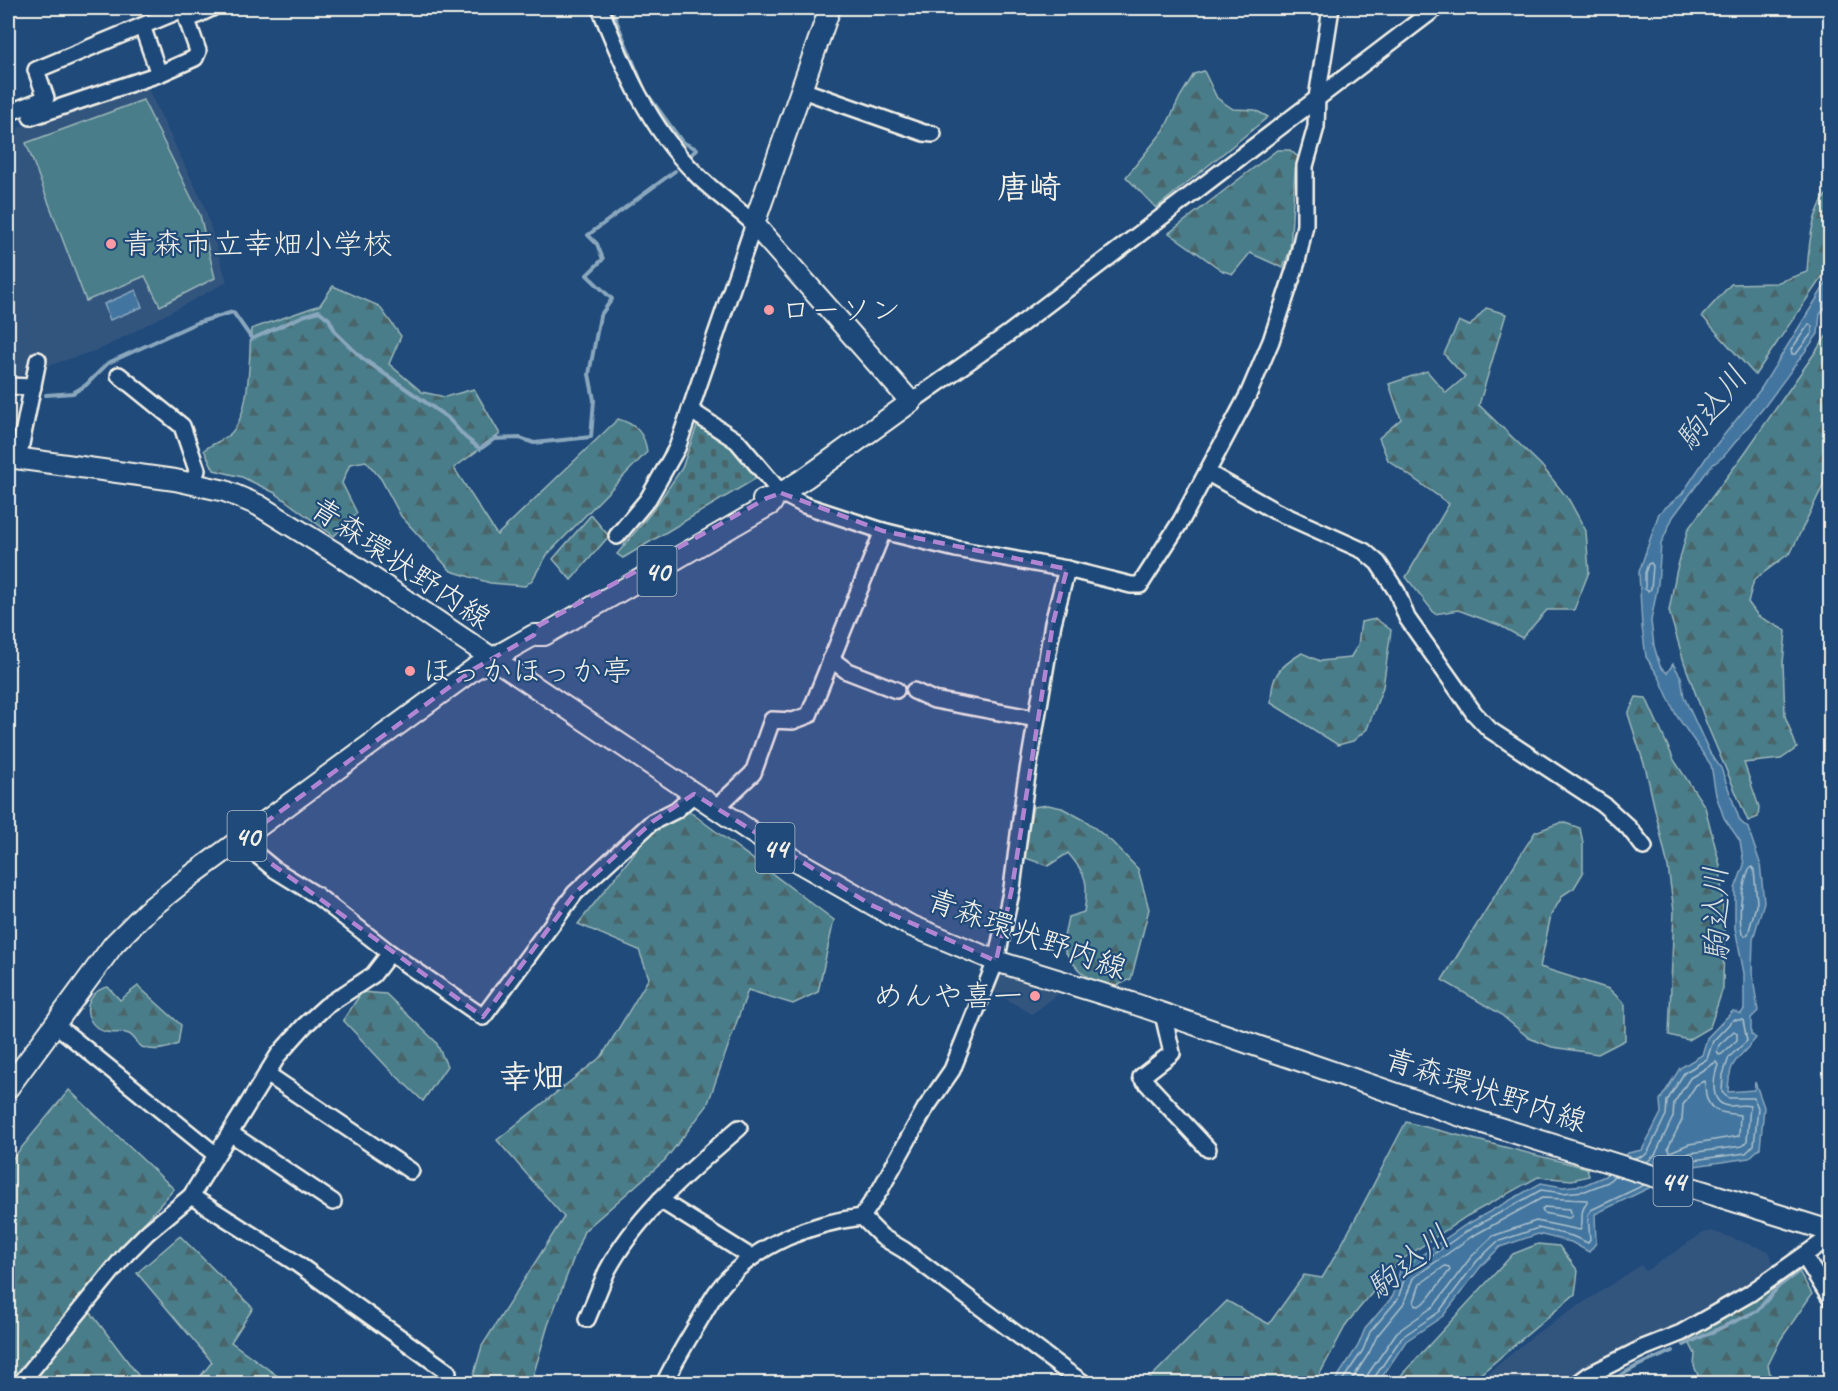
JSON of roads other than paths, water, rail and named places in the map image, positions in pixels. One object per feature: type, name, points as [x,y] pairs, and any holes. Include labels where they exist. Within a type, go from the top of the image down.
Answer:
[{"type":"main road","points":[[830,8],[754,224],[911,402]]},
{"type":"main road","name":"40","points":[[8,1088],[114,944],[147,911],[192,875],[419,709],[492,659],[534,635],[544,635],[771,504],[778,495],[834,459],[911,402]]},
{"type":"main road","name":"青森環状野内線","points":[[13,458],[193,484],[225,491],[258,506],[334,552],[786,855],[907,924],[996,961],[1163,1014],[1464,1117],[1593,1155],[1830,1231]]},
{"type":"street","points":[[31,117],[159,74],[195,58],[198,51],[187,20],[212,8]]},
{"type":"street","points":[[600,8],[634,90],[660,133],[696,175],[754,224],[677,448],[648,499],[617,536]]},
{"type":"street","points":[[690,410],[737,441],[778,495],[884,531],[956,549],[1140,585],[1181,521],[1248,395],[1270,341],[1297,262],[1305,225],[1305,166],[1316,127],[1317,98],[1331,8]]},
{"type":"street","points":[[911,402],[1008,334],[1436,8]]},
{"type":"street","points":[[8,113],[46,98],[36,69],[183,9]]},
{"type":"street","points":[[142,26],[159,74]]},
{"type":"street","points":[[802,90],[924,133],[933,134]]},
{"type":"street","points":[[13,458],[33,387],[38,360]]},
{"type":"street","points":[[119,375],[182,426],[197,470],[193,484]]},
{"type":"street","points":[[8,386],[33,387]]},
{"type":"street","points":[[1208,472],[1275,511],[1364,551],[1378,563],[1397,592],[1407,618],[1474,713],[1490,730],[1604,805],[1629,828],[1644,846]]},
{"type":"street","points":[[716,808],[753,773],[772,720],[793,721],[809,715],[884,531]]},
{"type":"street","points":[[664,1383],[678,1354],[722,1284],[751,1257],[771,1245],[819,1226],[862,1217],[880,1190],[925,1109],[952,1070],[996,961],[1012,888],[1023,802],[1053,623],[1067,569]]},
{"type":"street","points":[[831,659],[847,671],[896,690]]},
{"type":"street","points":[[914,691],[934,700],[1036,719]]},
{"type":"street","points":[[240,841],[274,869],[316,895],[390,952],[483,1017],[575,893],[652,822],[676,810],[694,794]]},
{"type":"street","points":[[20,1383],[126,1254],[147,1232],[191,1196],[279,1054],[326,1006],[373,975],[390,952]]},
{"type":"street","points":[[1163,1014],[1172,1053],[1140,1077],[1208,1149]]},
{"type":"street","points":[[55,1024],[216,1155]]},
{"type":"street","points":[[267,1074],[411,1172]]},
{"type":"street","points":[[587,1318],[608,1271],[625,1243],[680,1179],[739,1128]]},
{"type":"street","points":[[230,1133],[333,1202]]},
{"type":"street","points":[[191,1196],[296,1263],[448,1372]]},
{"type":"street","points":[[660,1200],[751,1257]]},
{"type":"street","points":[[862,1217],[882,1237],[904,1250],[1065,1371],[1085,1383]]},
{"type":"street","points":[[1577,1383],[1643,1348],[1681,1333],[1749,1294],[1830,1237]]},
{"type":"street","points":[[1804,1256],[1830,1298]]},
{"type":"water","points":[[1830,277],[1830,302],[1820,314],[1818,334],[1765,406],[1724,456],[1711,466],[1673,517],[1661,544],[1658,584],[1651,621],[1654,646],[1660,666],[1667,673],[1673,664],[1681,677],[1684,697],[1710,753],[1721,768],[1740,821],[1748,828],[1760,863],[1764,902],[1753,939],[1752,971],[1758,1011],[1751,1018],[1751,1034],[1756,1038],[1733,1066],[1730,1072],[1728,1092],[1754,1090],[1755,1082],[1764,1107],[1760,1148],[1749,1158],[1694,1166],[1595,1214],[1596,1243],[1589,1252],[1571,1242],[1538,1234],[1500,1247],[1482,1265],[1443,1316],[1406,1341],[1378,1383],[1333,1384],[1358,1346],[1365,1329],[1393,1296],[1400,1270],[1464,1226],[1541,1183],[1563,1187],[1584,1185],[1605,1176],[1628,1153],[1642,1150],[1661,1113],[1660,1100],[1680,1068],[1702,1055],[1707,1038],[1733,1011],[1741,1014],[1744,1009],[1744,973],[1735,928],[1735,889],[1744,865],[1740,841],[1724,818],[1716,795],[1711,765],[1676,715],[1659,677],[1646,657],[1639,572],[1659,513],[1682,494],[1708,455],[1760,390]]},
{"type":"water","points":[[136,290],[142,307],[110,320],[104,304]]},
{"type":"waterway","points":[[611,8],[645,91],[682,142],[697,149],[688,158]]},
{"type":"waterway","points":[[46,395],[73,393],[86,385],[108,363],[196,323],[233,312],[252,339],[319,311],[329,319],[336,333],[362,358],[448,418],[465,437],[480,449],[494,439],[520,438],[534,443],[591,437],[594,400],[589,374],[600,316],[612,299],[587,275],[603,259],[597,244],[588,235],[675,171]]},
{"type":"waterway","points":[[8,394],[21,394]]},
{"type":"waterway","points":[[1684,1345],[1757,1311],[1779,1286],[1803,1268]]},
{"type":"waterway","points":[[1605,1384],[1639,1365],[1673,1351]]},
{"type":"place","name":"青森市立幸畑小学校","points":[[111,244]]},
{"type":"place","name":"ローソン","points":[[769,310]]},
{"type":"place","name":"ほっかほっか亭","points":[[410,671]]},
{"type":"place","name":"めんや喜一","points":[[1035,996]]},
{"type":"district","name":"唐崎","points":[[1029,187]]},
{"type":"district","name":"幸畑","points":[[532,1076]]},
{"type":"water label","name":"駒込川","points":[[1711,408]]},
{"type":"water label","name":"駒込川","points":[[1716,914]]},
{"type":"water label","name":"駒込川","points":[[1408,1262]]}]
